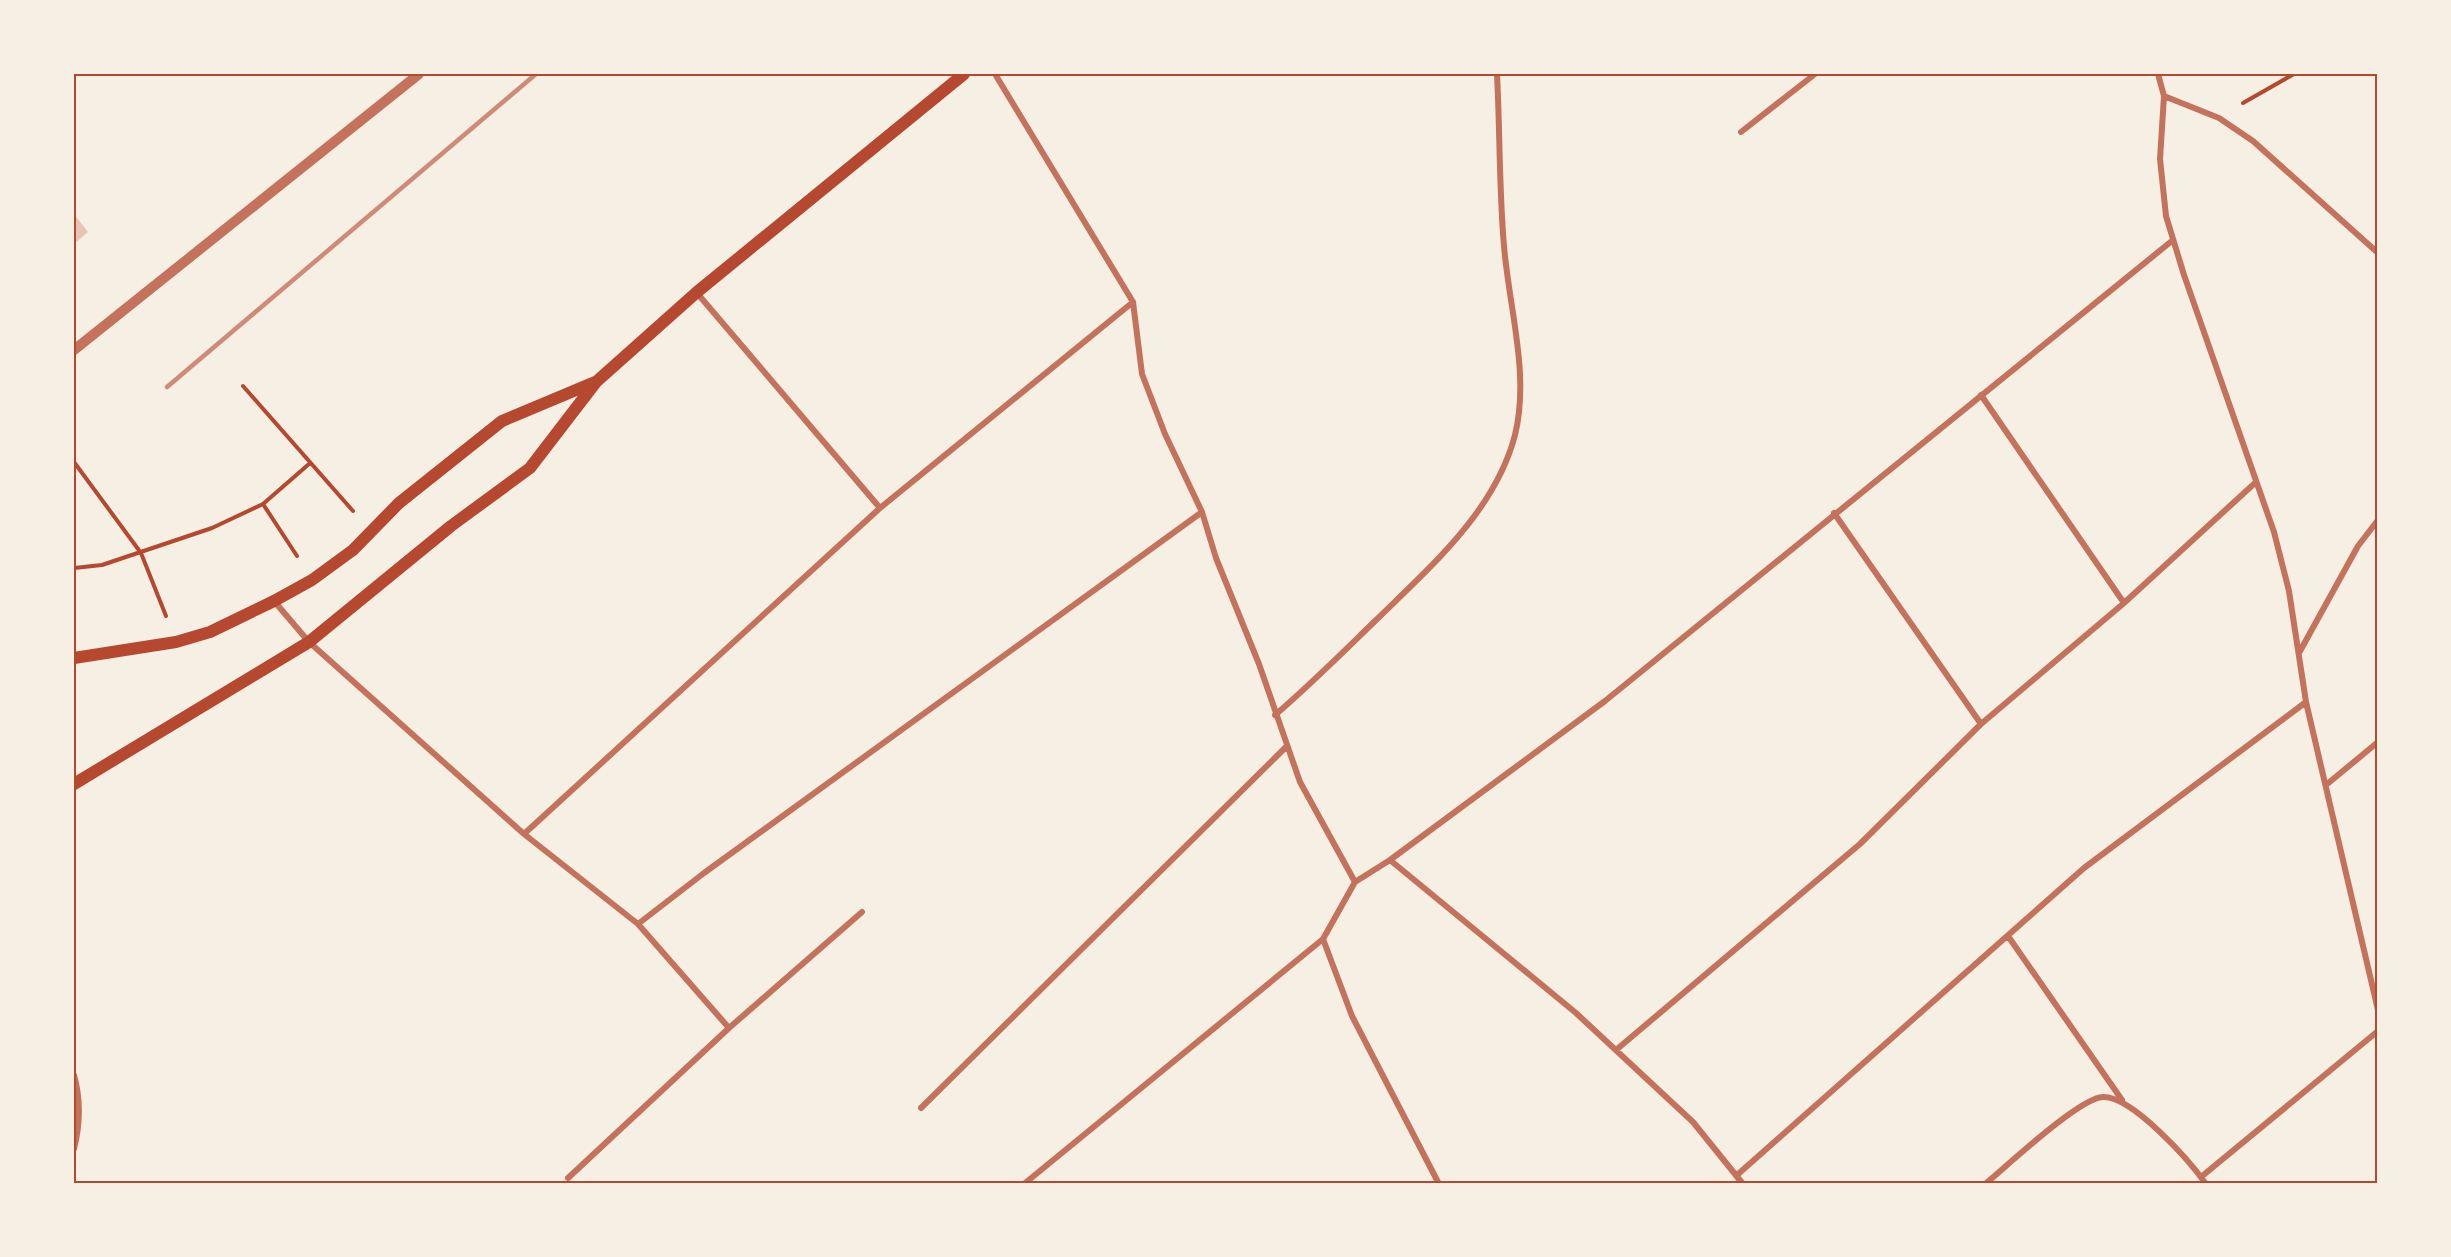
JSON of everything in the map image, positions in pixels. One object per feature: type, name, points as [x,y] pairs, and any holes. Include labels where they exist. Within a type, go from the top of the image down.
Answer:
[{"type":"main road","points":[[74,784],[309,642],[451,526],[530,468],[596,382],[697,292],[964,74]]},
{"type":"main road","points":[[74,658],[176,642],[210,632],[274,601],[312,580],[353,550],[399,503],[502,421],[596,382]]},
{"type":"street","points":[[74,350],[419,74]]},
{"type":"street","points":[[995,74],[1132,302],[1142,374],[1165,434],[1202,513],[1216,558],[1259,664],[1300,782],[1355,882]]},
{"type":"street","points":[[1275,715],[1303,691],[1417,580],[1473,519],[1502,471],[1515,435],[1521,394],[1504,246],[1497,74]]},
{"type":"street","points":[[1741,132],[1815,74]]},
{"type":"street","points":[[2158,74],[2164,96],[2160,159],[2166,216],[2274,532],[2289,591],[2306,702],[2378,1010]]},
{"type":"street","points":[[2164,96],[2219,117],[2253,141],[2378,253]]},
{"type":"street","points":[[1024,1184],[1323,939],[1355,882],[1390,860],[1605,700],[2174,240]]},
{"type":"street","points":[[697,292],[880,508]]},
{"type":"street","points":[[524,834],[880,508],[1132,302]]},
{"type":"street","points":[[1981,395],[2124,603]]},
{"type":"street","points":[[1616,1050],[1860,844],[1981,724],[2124,603],[2256,482]]},
{"type":"street","points":[[638,924],[723,859],[1202,513]]},
{"type":"street","points":[[1834,513],[1981,724]]},
{"type":"street","points":[[2299,653],[2358,546],[2378,520]]},
{"type":"street","points":[[274,601],[309,642],[524,834],[638,924],[729,1028]]},
{"type":"street","points":[[1737,1174],[2084,868],[2306,702]]},
{"type":"street","points":[[2326,785],[2378,742]]},
{"type":"street","points":[[921,1108],[1286,747]]},
{"type":"street","points":[[1390,860],[1576,1013],[1693,1122],[1743,1184]]},
{"type":"street","points":[[568,1178],[729,1028],[862,912]]},
{"type":"street","points":[[2008,936],[2123,1101],[2141,1113],[2203,1180],[2378,1031]]},
{"type":"street","points":[[1323,939],[1352,1016],[1439,1184]]},
{"type":"street","points":[[74,1075],[78,1090],[79,1130],[74,1149]]},
{"type":"street","points":[[1985,1184],[2082,1104],[2102,1097],[2123,1101]]},
{"type":"path","points":[[2219,117],[2294,74]]},
{"type":"path","points":[[243,387],[309,464],[372,531]]},
{"type":"path","points":[[74,462],[141,553],[176,642]]},
{"type":"path","points":[[74,568],[102,565],[212,528],[263,504],[309,464]]},
{"type":"path","points":[[263,504],[312,580]]},
{"type":"building","points":[[74,214],[88,232],[74,244]]},
{"type":"railway","points":[[167,387],[536,74]]}]
